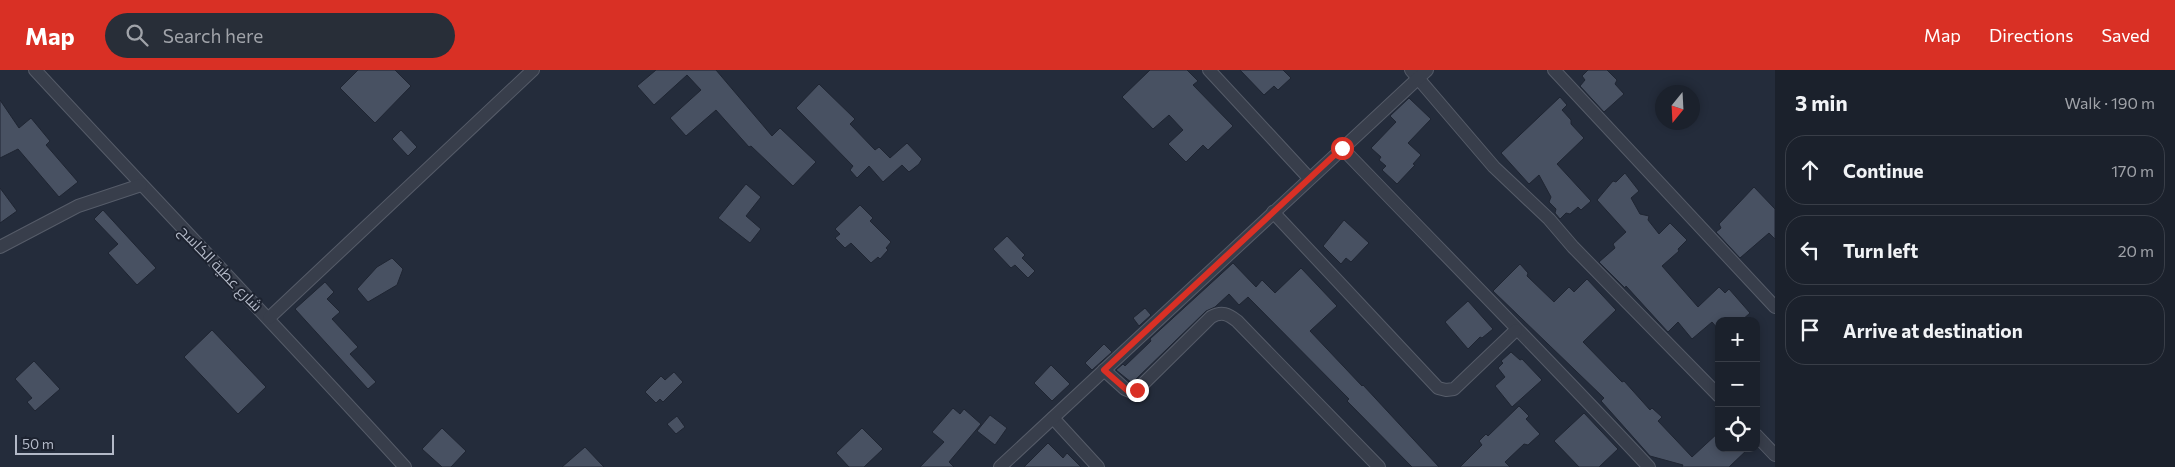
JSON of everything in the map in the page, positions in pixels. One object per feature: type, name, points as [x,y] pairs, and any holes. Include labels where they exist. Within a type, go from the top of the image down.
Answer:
[{"type":"street","name":"شارع عطية الكاسح","points":[[35,70],[269,318],[405,467]]},
{"type":"street","points":[[269,318],[533,70]]},
{"type":"street","points":[[1209,70],[1309,178]]},
{"type":"street","points":[[1554,70],[1775,307]]},
{"type":"street","points":[[1000,467],[1342,148],[1419,73],[1494,167],[1549,220],[1715,392]]},
{"type":"street","points":[[1342,148],[1516,330],[1560,372],[1649,467]]},
{"type":"street","points":[[0,247],[78,206],[142,185]]},
{"type":"street","points":[[1273,212],[1438,388],[1454,389],[1516,330]]},
{"type":"street","points":[[1104,370],[1129,392],[1137,390],[1211,317],[1218,313],[1225,314],[1237,321],[1379,467]]},
{"type":"street","points":[[1053,418],[1098,467]]},
{"type":"street","points":[[1760,439],[1775,455]]},
{"type":"building","points":[[358,70],[395,70],[411,86],[375,123],[340,88]]},
{"type":"building","points":[[656,70],[716,70],[772,136],[780,128],[816,162],[793,186],[751,146],[749,147],[716,110],[686,136],[670,118],[701,90],[687,75],[654,105],[637,86]]},
{"type":"building","points":[[1150,70],[1187,70],[1198,81],[1193,85],[1233,126],[1208,150],[1203,145],[1186,162],[1168,144],[1183,130],[1169,115],[1153,129],[1122,97]]},
{"type":"building","points":[[1240,70],[1283,70],[1291,78],[1278,90],[1274,86],[1264,95]]},
{"type":"building","points":[[1588,70],[1607,70],[1617,80],[1615,84],[1624,94],[1604,112],[1580,86],[1585,80],[1582,76]]},
{"type":"building","points":[[819,84],[855,119],[850,124],[875,150],[879,147],[890,158],[907,143],[922,159],[919,164],[909,172],[902,165],[883,182],[869,166],[857,178],[850,170],[853,166],[796,108]]},
{"type":"building","points":[[1560,97],[1567,105],[1562,110],[1571,120],[1571,124],[1584,138],[1557,164],[1591,201],[1581,210],[1578,207],[1570,214],[1566,213],[1560,219],[1555,213],[1556,209],[1549,202],[1551,197],[1539,175],[1529,184],[1501,153]]},
{"type":"building","points":[[1409,98],[1431,119],[1408,143],[1421,155],[1413,164],[1415,165],[1397,184],[1382,170],[1386,166],[1379,160],[1381,157],[1371,148],[1396,122],[1390,116]]},
{"type":"building","points":[[0,100],[19,128],[31,118],[50,141],[46,145],[78,182],[59,197],[18,149],[0,158]]},
{"type":"building","points":[[401,130],[417,147],[408,156],[392,139]]},
{"type":"building","points":[[1625,173],[1639,191],[1631,198],[1640,214],[1649,216],[1648,220],[1659,234],[1670,223],[1687,240],[1678,249],[1679,251],[1662,266],[1698,307],[1719,287],[1725,293],[1729,289],[1750,313],[1746,317],[1715,317],[1715,325],[1712,322],[1692,339],[1678,322],[1668,332],[1626,286],[1625,288],[1599,262],[1615,248],[1613,244],[1626,232],[1597,200],[1613,181],[1616,182]]},
{"type":"building","points":[[746,184],[761,197],[746,216],[761,229],[750,243],[718,218]]},
{"type":"building","points":[[1754,187],[1775,209],[1775,239],[1769,233],[1740,258],[1716,232],[1721,228],[1719,224]]},
{"type":"building","points":[[0,188],[17,211],[0,223]]},
{"type":"building","points":[[860,205],[873,218],[870,221],[891,242],[886,248],[888,250],[880,259],[878,257],[871,263],[851,243],[845,248],[835,238],[840,234],[835,229]]},
{"type":"building","points":[[103,210],[156,268],[137,285],[108,253],[118,244],[94,219]]},
{"type":"building","points":[[1344,220],[1369,243],[1351,262],[1346,258],[1341,264],[1323,246]]},
{"type":"building","points":[[1007,236],[1025,255],[1022,258],[1035,271],[1028,278],[1015,265],[1011,268],[993,249]]},
{"type":"building","points":[[392,258],[403,269],[397,285],[368,302],[357,289],[377,267]]},
{"type":"building","points":[[1233,263],[1256,287],[1262,280],[1275,293],[1301,268],[1337,306],[1310,331],[1439,467],[1412,467],[1347,401],[1349,399],[1248,297],[1239,305],[1229,294],[1215,307],[1206,311],[1132,383],[1116,370],[1123,364],[1125,366],[1151,341],[1150,339]]},
{"type":"building","points":[[1520,264],[1528,273],[1527,276],[1554,302],[1569,287],[1574,292],[1587,279],[1616,310],[1583,342],[1622,382],[1624,381],[1650,410],[1652,408],[1662,417],[1658,421],[1692,457],[1715,436],[1715,452],[1745,452],[1729,467],[1682,467],[1683,465],[1650,456],[1601,401],[1604,398],[1493,291]]},
{"type":"building","points":[[325,282],[334,292],[327,299],[340,312],[332,319],[358,347],[350,354],[376,382],[368,389],[295,309]]},
{"type":"building","points":[[1468,301],[1493,329],[1482,338],[1480,337],[1468,349],[1445,322]]},
{"type":"building","points":[[1145,308],[1151,315],[1139,326],[1133,318]]},
{"type":"building","points":[[212,330],[266,387],[238,414],[184,357]]},
{"type":"building","points":[[1104,344],[1112,352],[1092,370],[1085,363]]},
{"type":"building","points":[[1511,352],[1520,360],[1522,359],[1542,380],[1512,407],[1495,386],[1505,377],[1498,368],[1503,363],[1501,361]]},
{"type":"building","points":[[34,361],[60,389],[35,411],[27,402],[32,398],[15,379]]},
{"type":"building","points":[[1051,365],[1070,384],[1052,401],[1034,383]]},
{"type":"building","points":[[674,372],[683,382],[663,402],[660,399],[656,403],[645,392],[661,376],[665,380]]},
{"type":"building","points":[[1519,406],[1529,416],[1526,419],[1540,434],[1528,445],[1524,444],[1505,462],[1510,467],[1460,467],[1482,445],[1479,441],[1486,434],[1488,436]]},
{"type":"building","points":[[953,408],[960,414],[964,409],[981,424],[949,462],[954,467],[920,467],[944,442],[932,432]]},
{"type":"building","points":[[1584,413],[1618,449],[1599,467],[1579,467],[1554,441]]},
{"type":"building","points":[[990,415],[1007,428],[995,445],[977,431]]},
{"type":"building","points":[[677,416],[685,427],[676,434],[667,424]]},
{"type":"building","points":[[442,428],[466,451],[451,467],[442,467],[422,449]]},
{"type":"building","points":[[862,428],[883,449],[864,467],[849,467],[836,453]]},
{"type":"building","points":[[1048,443],[1063,458],[1067,453],[1081,467],[1024,467]]},
{"type":"building","points":[[585,447],[604,467],[562,467]]},
{"type":"route","points":[[1137,390],[1129,392],[1125,390],[1104,370],[1342,148]]}]
